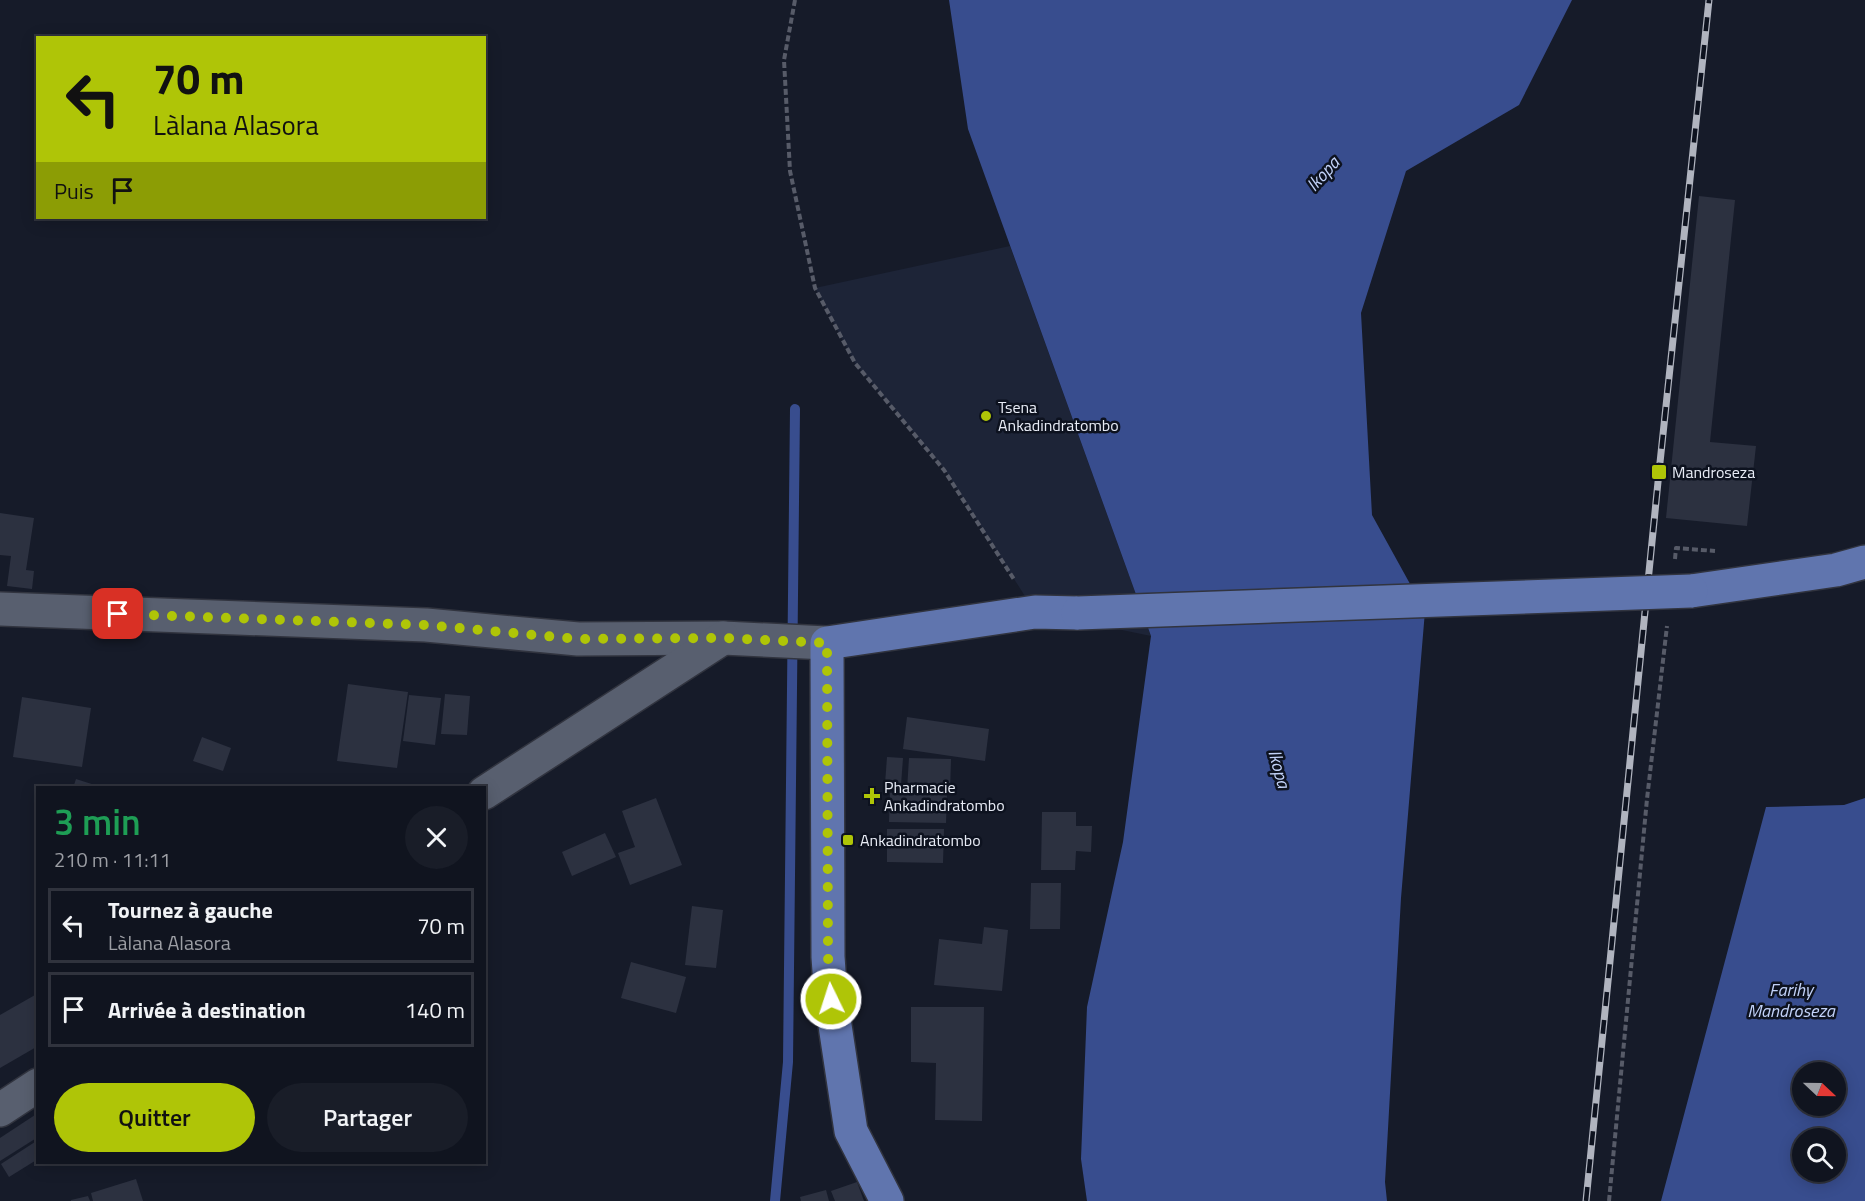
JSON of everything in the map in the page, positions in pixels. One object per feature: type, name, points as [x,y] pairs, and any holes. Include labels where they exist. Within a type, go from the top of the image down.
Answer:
[{"type":"main road","points":[[887,1201],[851,1131],[831,999],[828,957],[827,643],[1035,612],[1078,613],[1691,591],[1836,570],[1865,562]]},
{"type":"street","points":[[0,609],[426,625],[578,639],[723,638],[827,643]]},
{"type":"street","points":[[486,793],[723,638]]},
{"type":"street","points":[[0,1110],[36,1086]]},
{"type":"path","points":[[795,0],[783,60],[790,171],[815,288],[855,363],[945,470],[1035,612]]},
{"type":"path","points":[[1675,560],[1676,548],[1720,551]]},
{"type":"path","points":[[1609,1201],[1647,799],[1668,617]]},
{"type":"shaded area","name":"Tsena Ankadindratombo","points":[[1010,246],[1151,636],[1035,612],[945,470],[855,363],[815,288]]},
{"type":"water","name":"Ikopa","points":[[949,0],[1572,0],[1519,105],[1406,171],[1361,313],[1372,515],[1425,611],[1401,898],[1385,1182],[1387,1201],[1087,1201],[1081,1159],[1087,1007],[1123,842],[1151,636],[968,129]]},
{"type":"water","name":"Farihy Mandroseza","points":[[1865,798],[1865,1201],[1661,1201],[1766,807],[1844,805]]},
{"type":"building","points":[[1699,196],[1735,200],[1710,442],[1756,446],[1747,526],[1666,518]]},
{"type":"building","points":[[0,513],[34,518],[26,570],[34,571],[32,589],[7,586],[11,556],[0,555]]},
{"type":"building","points":[[348,684],[408,692],[397,768],[337,761]]},
{"type":"building","points":[[445,694],[470,696],[467,735],[441,734]]},
{"type":"building","points":[[409,695],[441,698],[435,745],[403,741]]},
{"type":"building","points":[[22,697],[91,708],[82,767],[13,757]]},
{"type":"building","points":[[907,717],[989,729],[985,761],[903,749]]},
{"type":"building","points":[[202,737],[231,748],[223,771],[193,761]]},
{"type":"building","points":[[887,757],[903,758],[901,785],[885,784]]},
{"type":"building","points":[[909,758],[951,759],[950,791],[907,790]]},
{"type":"building","points":[[76,779],[98,786],[74,786]]},
{"type":"building","points":[[890,793],[947,794],[946,823],[889,822]]},
{"type":"building","points":[[656,798],[682,865],[630,885],[618,853],[635,847],[622,811]]},
{"type":"building","points":[[1042,812],[1076,812],[1076,826],[1092,826],[1091,852],[1076,851],[1075,870],[1041,870]]},
{"type":"building","points":[[887,829],[944,829],[943,863],[887,862]]},
{"type":"building","points":[[605,833],[616,857],[572,876],[562,852]]},
{"type":"building","points":[[1031,883],[1061,883],[1060,929],[1030,929]]},
{"type":"building","points":[[692,906],[723,910],[716,968],[685,965]]},
{"type":"building","points":[[984,927],[1008,930],[1002,991],[934,985],[939,939],[982,944]]},
{"type":"building","points":[[631,962],[686,977],[676,1013],[621,998]]},
{"type":"building","points":[[36,996],[36,1047],[0,1068],[0,1015]]},
{"type":"building","points":[[911,1007],[984,1007],[982,1121],[935,1120],[936,1063],[911,1062]]},
{"type":"building","points":[[36,1114],[36,1138],[0,1161],[0,1138]]},
{"type":"building","points":[[36,1141],[36,1160],[9,1177],[1,1164]]},
{"type":"building","points":[[136,1179],[143,1201],[93,1201],[91,1193]]},
{"type":"building","points":[[857,1182],[864,1201],[835,1201],[831,1191]]},
{"type":"building","points":[[826,1190],[829,1201],[801,1201],[800,1197]]},
{"type":"building","points":[[88,1196],[90,1201],[71,1201],[71,1200]]},
{"type":"waterway","points":[[775,1201],[788,1062],[795,409]]},
{"type":"railway","points":[[1586,1201],[1709,0]]},
{"type":"place","name":"Tsena Ankadindratombo","points":[[986,416]]},
{"type":"place","name":"Mandroseza","points":[[1659,472]]},
{"type":"place","name":"Pharmacie Ankadindratombo","points":[[872,796]]},
{"type":"place","name":"Ankadindratombo","points":[[848,840]]},
{"type":"route","points":[[118,614],[426,625],[578,639],[723,638],[827,643],[828,957],[831,999]]}]
